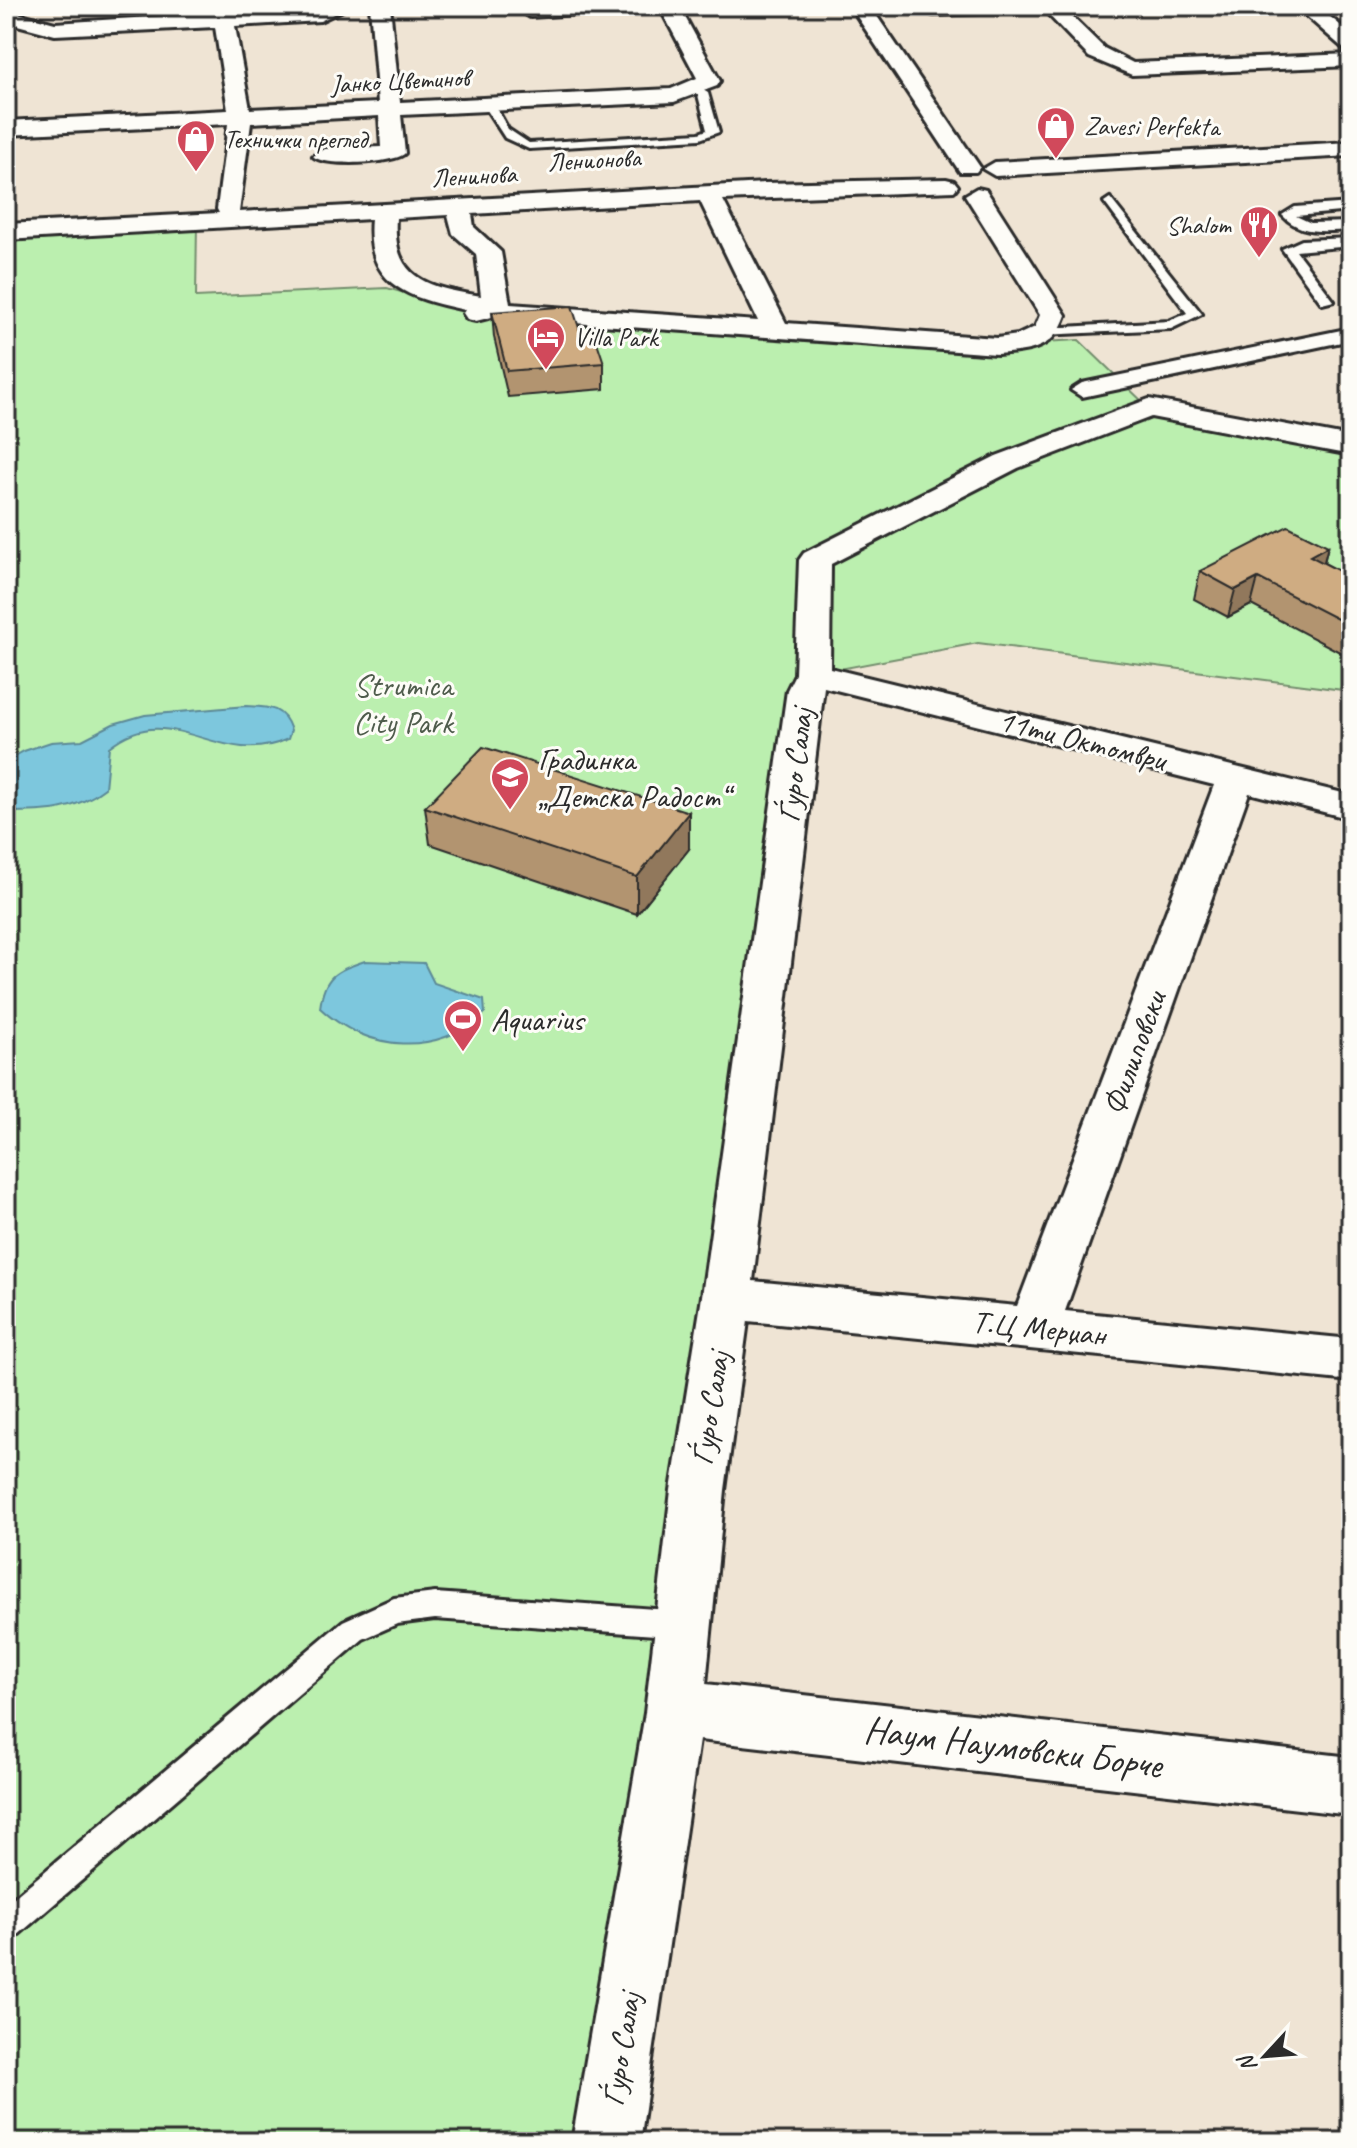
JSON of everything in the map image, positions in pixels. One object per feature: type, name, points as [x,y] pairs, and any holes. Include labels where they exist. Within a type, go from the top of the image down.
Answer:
[{"type":"street","points":[[30,40],[110,6]]},
{"type":"street","points":[[6,16],[55,29],[320,15],[341,6]]},
{"type":"street","points":[[325,156],[393,153],[380,6]]},
{"type":"street","points":[[384,211],[383,251],[397,275],[423,291],[486,310],[519,315],[997,346],[1024,343],[1050,323],[977,195],[953,175],[860,6]]},
{"type":"street","points":[[934,9],[1005,6]]},
{"type":"street","points":[[1050,6],[1095,56],[1111,65],[1132,69],[1351,60]]},
{"type":"street","points":[[1305,6],[1351,45]]},
{"type":"street","points":[[670,7],[709,81],[696,89]]},
{"type":"street","points":[[224,20],[240,117],[229,209]]},
{"type":"street","name":"Јанко Цветинов","points":[[6,128],[674,95],[696,89]]},
{"type":"street","points":[[1004,175],[1351,149]]},
{"type":"street","points":[[953,175],[1351,158]]},
{"type":"street","name":"Ленинова","points":[[6,232],[708,193],[953,175]]},
{"type":"street","name":"Ленионова","points":[[6,222],[953,175]]},
{"type":"street","points":[[977,195],[1009,189],[1004,175]]},
{"type":"street","points":[[708,193],[776,331]]},
{"type":"street","points":[[459,207],[462,229],[488,252],[486,310]]},
{"type":"street","points":[[1082,390],[1351,334]]},
{"type":"street","name":"Ѓуро Салај","points":[[606,2142],[674,1713],[698,1490],[726,1303],[805,690],[812,674],[815,560],[1007,462],[1149,408],[1351,446]]},
{"type":"street","name":"11ти Октомври","points":[[812,674],[1351,807]]},
{"type":"street","name":"Филиповски","points":[[1034,1328],[1235,779]]},
{"type":"street","name":"Т.Ц Мерџан","points":[[726,1303],[759,1300],[1351,1360]]},
{"type":"street","name":"Наум Наумовски Борче","points":[[674,1713],[716,1712],[1351,1786]]},
{"type":"lane","points":[[530,14],[670,7]]},
{"type":"lane","points":[[489,104],[507,137],[514,143],[529,146],[685,138],[713,132],[703,93],[696,89]]},
{"type":"lane","points":[[1050,323],[1171,325],[1195,314],[1110,202]]},
{"type":"lane","points":[[1351,207],[1295,211],[1288,215],[1304,227],[1351,226]]},
{"type":"lane","points":[[1327,301],[1288,249],[1302,244],[1351,242]]},
{"type":"lane","points":[[6,1925],[353,1630],[394,1611],[435,1606],[684,1624]]},
{"type":"green space","name":"Strumica City Park","points":[[197,221],[196,297],[387,288],[476,313],[1024,343],[1079,340],[1149,408],[1351,446],[1351,691],[978,643],[813,674],[581,2142],[6,2142],[6,232]]},
{"type":"water","points":[[246,706],[279,712],[291,730],[288,739],[263,746],[239,747],[175,730],[154,729],[132,733],[109,747],[105,788],[94,796],[58,809],[6,812],[6,761],[24,751],[51,742],[82,740],[113,724],[145,715]]},
{"type":"water","points":[[365,961],[424,963],[434,983],[484,1000],[485,1013],[446,1037],[424,1042],[402,1044],[359,1034],[320,1008],[324,989],[333,976]]},
{"type":"building","points":[[572,306],[580,331],[593,330],[604,363],[507,371],[492,312]]},
{"type":"building","points":[[1288,526],[1328,546],[1310,556],[1351,577],[1351,626],[1258,578],[1235,590],[1200,571]]},
{"type":"building","points":[[483,747],[689,812],[637,877],[425,807]]},
{"type":"place","name":"Zavesi Perfekta","points":[[1056,160]]},
{"type":"place","name":"Технички преглед","points":[[196,173]]},
{"type":"place","name":"Shalom","points":[[1259,259]]},
{"type":"place","name":"Villa Park","points":[[546,371]]},
{"type":"place","name":"Градинка „Детска Радост“","points":[[510,811]]},
{"type":"place","name":"Aquarius","points":[[463,1053]]}]
